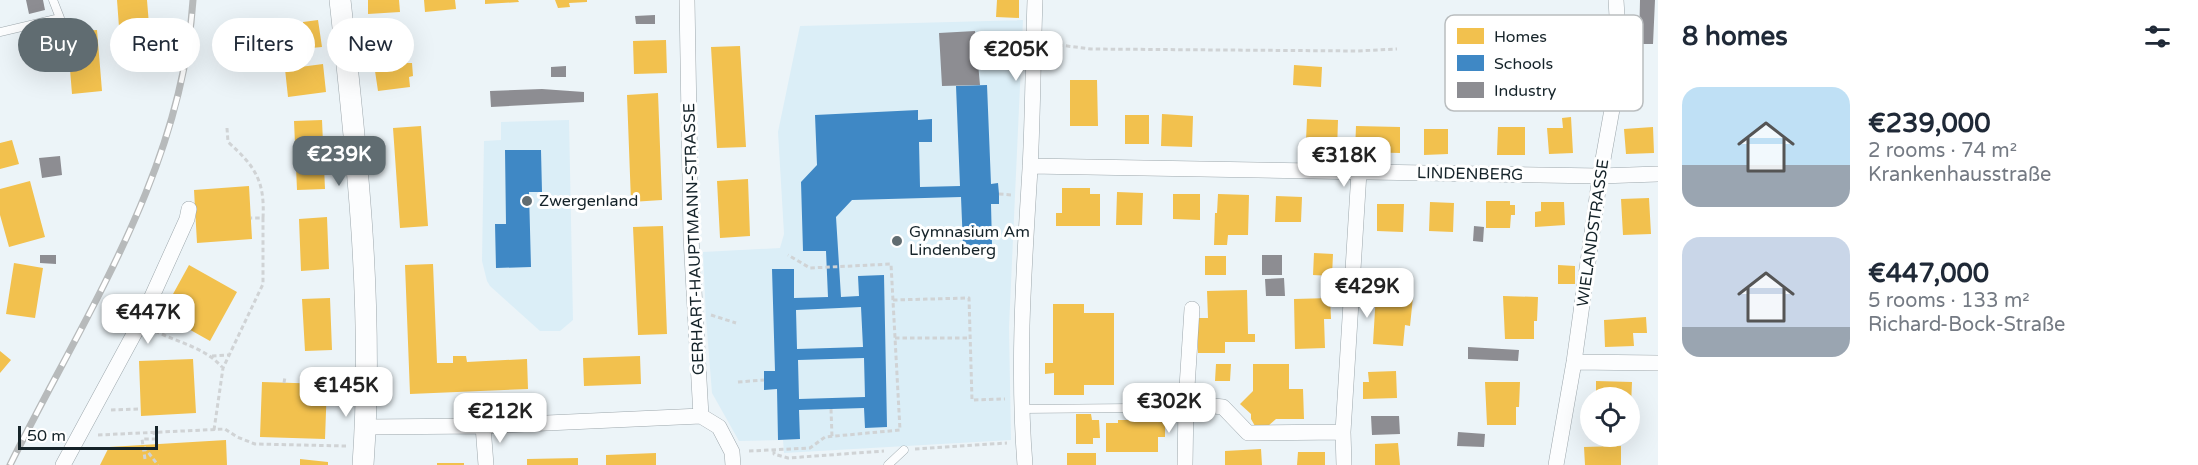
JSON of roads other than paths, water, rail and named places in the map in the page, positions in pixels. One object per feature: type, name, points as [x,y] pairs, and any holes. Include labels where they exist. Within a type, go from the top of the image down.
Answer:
[{"type":"street","points":[[340,0],[365,275],[363,459]]},
{"type":"street","name":"GERHART-HAUPTMANN-STRASSE","points":[[687,0],[691,237],[701,416]]},
{"type":"street","points":[[1025,465],[1021,321],[1030,166],[1035,0]]},
{"type":"street","name":"WIELANDSTRASSE","points":[[1616,0],[1617,15]]},
{"type":"street","name":"WIELANDSTRASSE","points":[[1556,465],[1612,111]]},
{"type":"street","name":"LINDENBERG","points":[[1030,166],[1600,176],[1658,174]]},
{"type":"street","points":[[1344,465],[1343,432],[1359,172]]},
{"type":"street","points":[[63,465],[94,411],[158,287],[188,219],[189,209]]},
{"type":"street","points":[[1185,465],[1192,309]]},
{"type":"street","points":[[1574,362],[1658,363]]},
{"type":"street","points":[[1186,403],[1223,407],[1248,433],[1343,432]]},
{"type":"street","points":[[365,427],[483,426],[701,416],[718,427],[733,458]]},
{"type":"street","points":[[483,426],[486,465]]},
{"type":"lane","points":[[0,32],[60,18],[53,0]]},
{"type":"lane","points":[[1022,409],[1132,408]]},
{"type":"lane","points":[[888,465],[904,450]]},
{"type":"railway","points":[[10,465],[98,297],[150,183],[170,124],[185,63],[193,0]]},
{"type":"place","name":"Zwergenland","points":[[527,201]]},
{"type":"place","name":"Gymnasium Am Lindenberg","points":[[897,241]]}]
